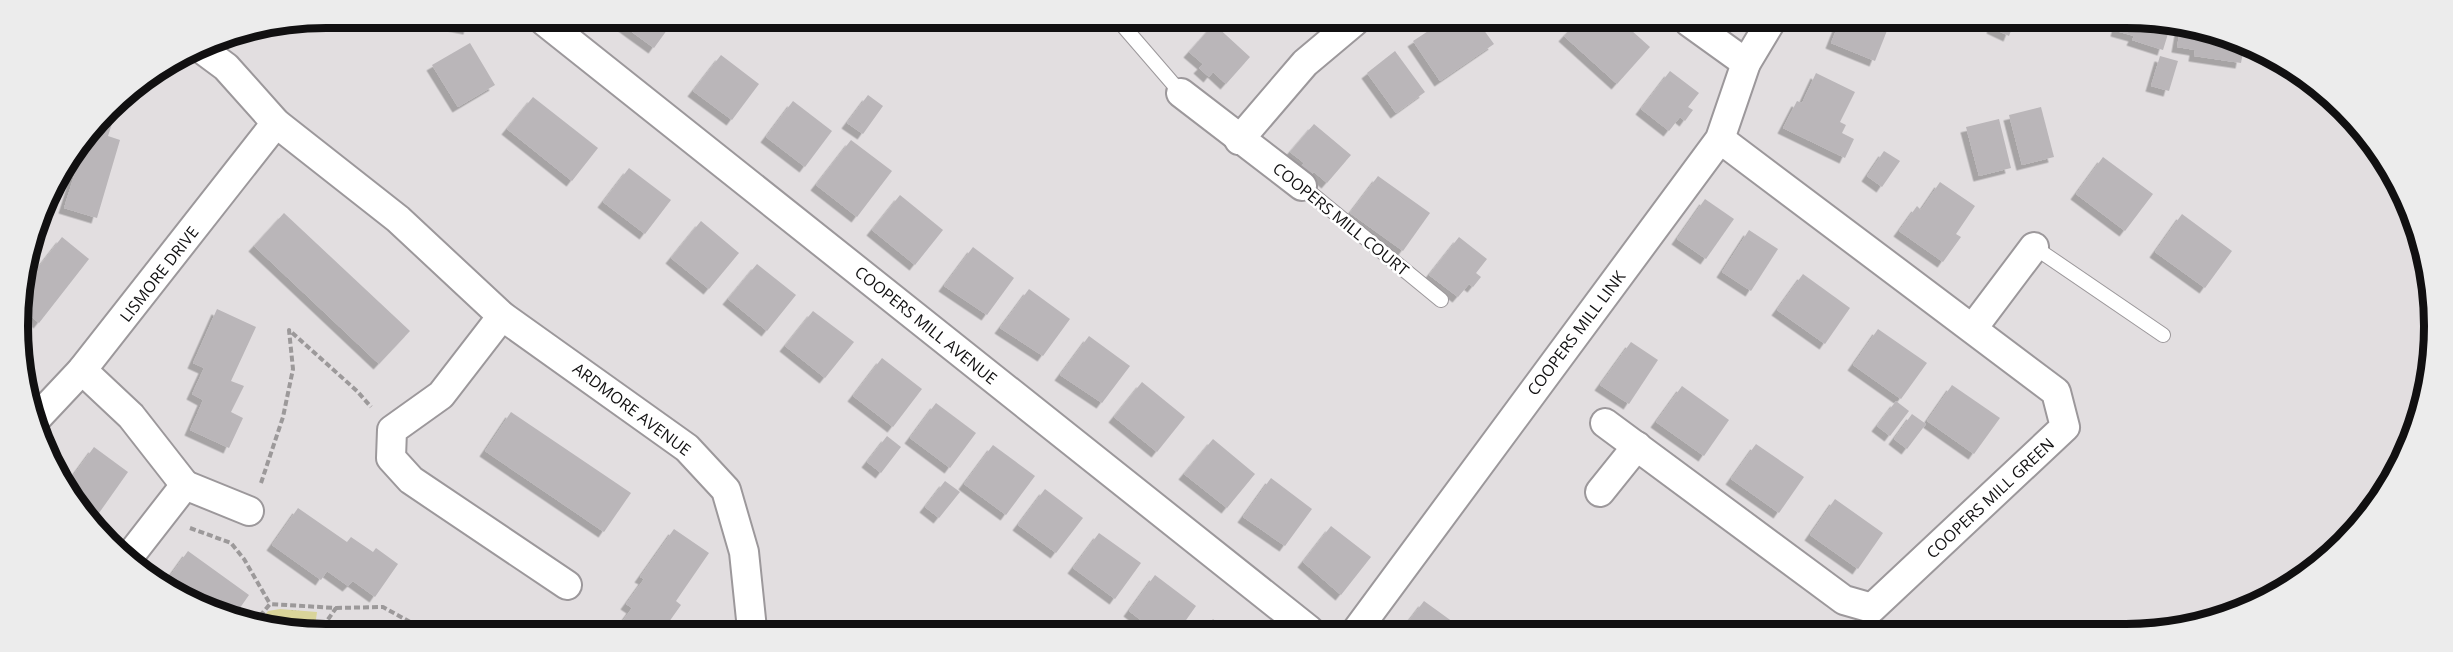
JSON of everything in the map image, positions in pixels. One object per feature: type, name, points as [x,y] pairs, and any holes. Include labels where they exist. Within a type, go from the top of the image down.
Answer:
[{"type":"street","name":"COOPERS MILL AVENUE","points":[[553,28],[1301,624]]},
{"type":"street","points":[[1239,140],[1305,63],[1347,28]]},
{"type":"street","points":[[1697,28],[1746,63]]},
{"type":"street","name":"COOPERS MILL LINK","points":[[1360,624],[1720,139],[1746,63],[1766,28]]},
{"type":"street","name":"ARDMORE AVENUE","points":[[207,53],[226,67],[276,123],[398,219],[502,316],[687,448],[726,490],[744,552],[751,624]]},
{"type":"street","name":"COOPERS MILL COURT","points":[[1181,93],[1239,140],[1302,186]]},
{"type":"street","name":"LISMORE DRIVE","points":[[42,413],[82,370],[276,123]]},
{"type":"street","name":"COOPERS MILL GREEN","points":[[1605,423],[1844,600],[1872,608],[2065,427],[2056,392],[1974,328],[1720,139]]},
{"type":"street","points":[[1974,328],[2034,247]]},
{"type":"street","points":[[502,316],[441,395],[392,430],[391,458],[411,480],[567,585]]},
{"type":"street","points":[[82,370],[131,416],[185,485],[249,511]]},
{"type":"street","points":[[1600,492],[1636,446]]},
{"type":"street","points":[[133,552],[185,485]]},
{"type":"lane","points":[[1124,28],[1181,93]]},
{"type":"lane","name":"COOPERS MILL COURT","points":[[1302,186],[1441,300]]},
{"type":"lane","points":[[2034,247],[2163,335]]},
{"type":"path","points":[[231,543],[265,475],[285,407],[293,369],[289,330],[357,391],[392,430]]},
{"type":"path","points":[[185,527],[231,543],[244,559],[270,604]]},
{"type":"path","points":[[270,604],[336,608],[383,607],[414,624]]},
{"type":"path","points":[[260,616],[270,604]]},
{"type":"path","points":[[325,624],[336,608]]},
{"type":"green space","points":[[280,609],[317,612],[315,623],[264,617],[268,611]]},
{"type":"building","points":[[626,28],[668,28],[654,48]]},
{"type":"building","points":[[1210,28],[1218,28],[1250,57],[1226,84],[1213,72],[1209,77],[1199,68],[1203,64],[1189,52]]},
{"type":"building","points":[[1433,28],[1482,28],[1494,44],[1440,81],[1413,41]]},
{"type":"building","points":[[1571,28],[1629,28],[1650,47],[1617,84],[1564,36]]},
{"type":"building","points":[[1837,28],[1888,28],[1875,61],[1831,43]]},
{"type":"building","points":[[1992,28],[2012,28],[2009,36]]},
{"type":"building","points":[[2117,28],[2127,28],[2169,31],[2163,50],[2132,40],[2134,36],[2116,31]]},
{"type":"building","points":[[2179,33],[2223,44],[2243,52],[2241,63],[2194,56],[2195,50],[2177,47]]},
{"type":"building","points":[[470,43],[495,85],[458,107],[432,65]]},
{"type":"building","points":[[1395,51],[1425,92],[1396,113],[1367,73]]},
{"type":"building","points":[[721,55],[759,84],[732,120],[693,91]]},
{"type":"building","points":[[2160,56],[2178,61],[2169,91],[2151,86]]},
{"type":"building","points":[[1670,71],[1699,93],[1688,107],[1693,110],[1685,121],[1680,117],[1669,131],[1641,109]]},
{"type":"building","points":[[1816,73],[1855,92],[1840,122],[1846,125],[1842,133],[1854,139],[1845,158],[1783,128],[1797,101],[1802,103]]},
{"type":"building","points":[[868,95],[883,106],[863,134],[847,123]]},
{"type":"building","points":[[533,97],[598,148],[572,181],[507,129]]},
{"type":"building","points":[[793,101],[832,131],[805,167],[766,137]]},
{"type":"building","points":[[2041,107],[2054,157],[2022,165],[2009,115]]},
{"type":"building","points":[[114,118],[108,136],[120,140],[97,218],[64,208],[78,162]]},
{"type":"building","points":[[1999,119],[2011,168],[1979,176],[1966,127]]},
{"type":"building","points":[[1314,124],[1351,155],[1327,183],[1314,172],[1310,176],[1300,167],[1304,163],[1290,152]]},
{"type":"building","points":[[851,140],[892,171],[857,217],[816,185]]},
{"type":"building","points":[[1884,151],[1900,161],[1882,187],[1867,176]]},
{"type":"building","points":[[2103,157],[2153,194],[2125,231],[2076,194]]},
{"type":"building","points":[[629,168],[671,200],[645,234],[603,202]]},
{"type":"building","points":[[1378,176],[1430,213],[1403,251],[1350,213]]},
{"type":"building","points":[[1940,182],[1975,206],[1956,234],[1961,237],[1943,262],[1899,231],[1917,206],[1921,210]]},
{"type":"building","points":[[900,195],[943,230],[915,265],[872,230]]},
{"type":"building","points":[[1705,199],[1734,219],[1706,259],[1677,239]]},
{"type":"building","points":[[284,213],[410,331],[379,364],[254,246]]},
{"type":"building","points":[[2182,214],[2232,251],[2205,288],[2155,252]]},
{"type":"building","points":[[701,221],[739,253],[709,289],[671,258]]},
{"type":"building","points":[[1749,230],[1778,249],[1751,291],[1722,272]]},
{"type":"building","points":[[62,237],[89,259],[39,323],[29,314],[33,274]]},
{"type":"building","points":[[1459,237],[1487,259],[1476,273],[1481,277],[1473,287],[1469,284],[1458,297],[1429,275]]},
{"type":"building","points":[[973,247],[1014,278],[987,315],[944,286]]},
{"type":"building","points":[[757,264],[796,295],[767,331],[728,299]]},
{"type":"building","points":[[1803,274],[1850,308],[1825,344],[1777,310]]},
{"type":"building","points":[[1029,289],[1070,319],[1043,356],[1000,328]]},
{"type":"building","points":[[217,309],[256,327],[231,381],[244,386],[231,412],[243,418],[229,448],[190,430],[203,400],[192,394],[204,368],[193,363]]},
{"type":"building","points":[[813,311],[854,342],[825,378],[785,346]]},
{"type":"building","points":[[1878,329],[1927,363],[1901,399],[1853,365]]},
{"type":"building","points":[[1089,336],[1130,366],[1102,403],[1060,375]]},
{"type":"building","points":[[1631,342],[1658,360],[1629,404],[1600,385]]},
{"type":"building","points":[[882,358],[922,389],[893,427],[853,396]]},
{"type":"building","points":[[1142,382],[1185,417],[1157,452],[1114,417]]},
{"type":"building","points":[[1952,385],[2000,418],[1974,454],[1927,421]]},
{"type":"building","points":[[1682,386],[1729,420],[1704,456],[1656,422]]},
{"type":"building","points":[[1896,401],[1909,411],[1890,436],[1877,426]]},
{"type":"building","points":[[936,403],[976,433],[950,468],[910,438]]},
{"type":"building","points":[[511,412],[631,493],[604,532],[485,451]]},
{"type":"building","points":[[1912,414],[1926,424],[1907,449],[1894,439]]},
{"type":"building","points":[[887,436],[901,447],[881,473],[867,462]]},
{"type":"building","points":[[1213,439],[1255,474],[1227,508],[1184,474]]},
{"type":"building","points":[[1756,444],[1804,477],[1779,513],[1731,479]]},
{"type":"building","points":[[993,445],[1035,476],[1006,515],[964,484]]},
{"type":"building","points":[[94,447],[128,472],[97,516],[71,479]]},
{"type":"building","points":[[1271,478],[1312,509],[1285,546],[1243,517]]},
{"type":"building","points":[[945,481],[960,492],[939,518],[925,507]]},
{"type":"building","points":[[1045,489],[1083,518],[1056,553],[1018,525]]},
{"type":"building","points":[[1835,499],[1883,533],[1858,569],[1810,535]]},
{"type":"building","points":[[298,508],[347,542],[351,537],[373,552],[376,548],[398,564],[375,597],[353,581],[348,586],[327,571],[321,580],[272,545]]},
{"type":"building","points":[[1331,526],[1371,557],[1341,595],[1303,562]]},
{"type":"building","points":[[674,529],[709,553],[676,601],[681,605],[668,624],[621,624],[632,608],[626,604],[644,579],[640,577]]},
{"type":"building","points":[[1099,533],[1141,563],[1115,599],[1073,568]]},
{"type":"building","points":[[188,551],[249,595],[238,610],[194,593],[170,576]]},
{"type":"building","points":[[1155,575],[1196,606],[1183,624],[1146,624],[1129,611]]},
{"type":"building","points":[[1424,601],[1456,624],[1407,624]]},
{"type":"building","points":[[1213,619],[1219,624],[1209,624]]}]
